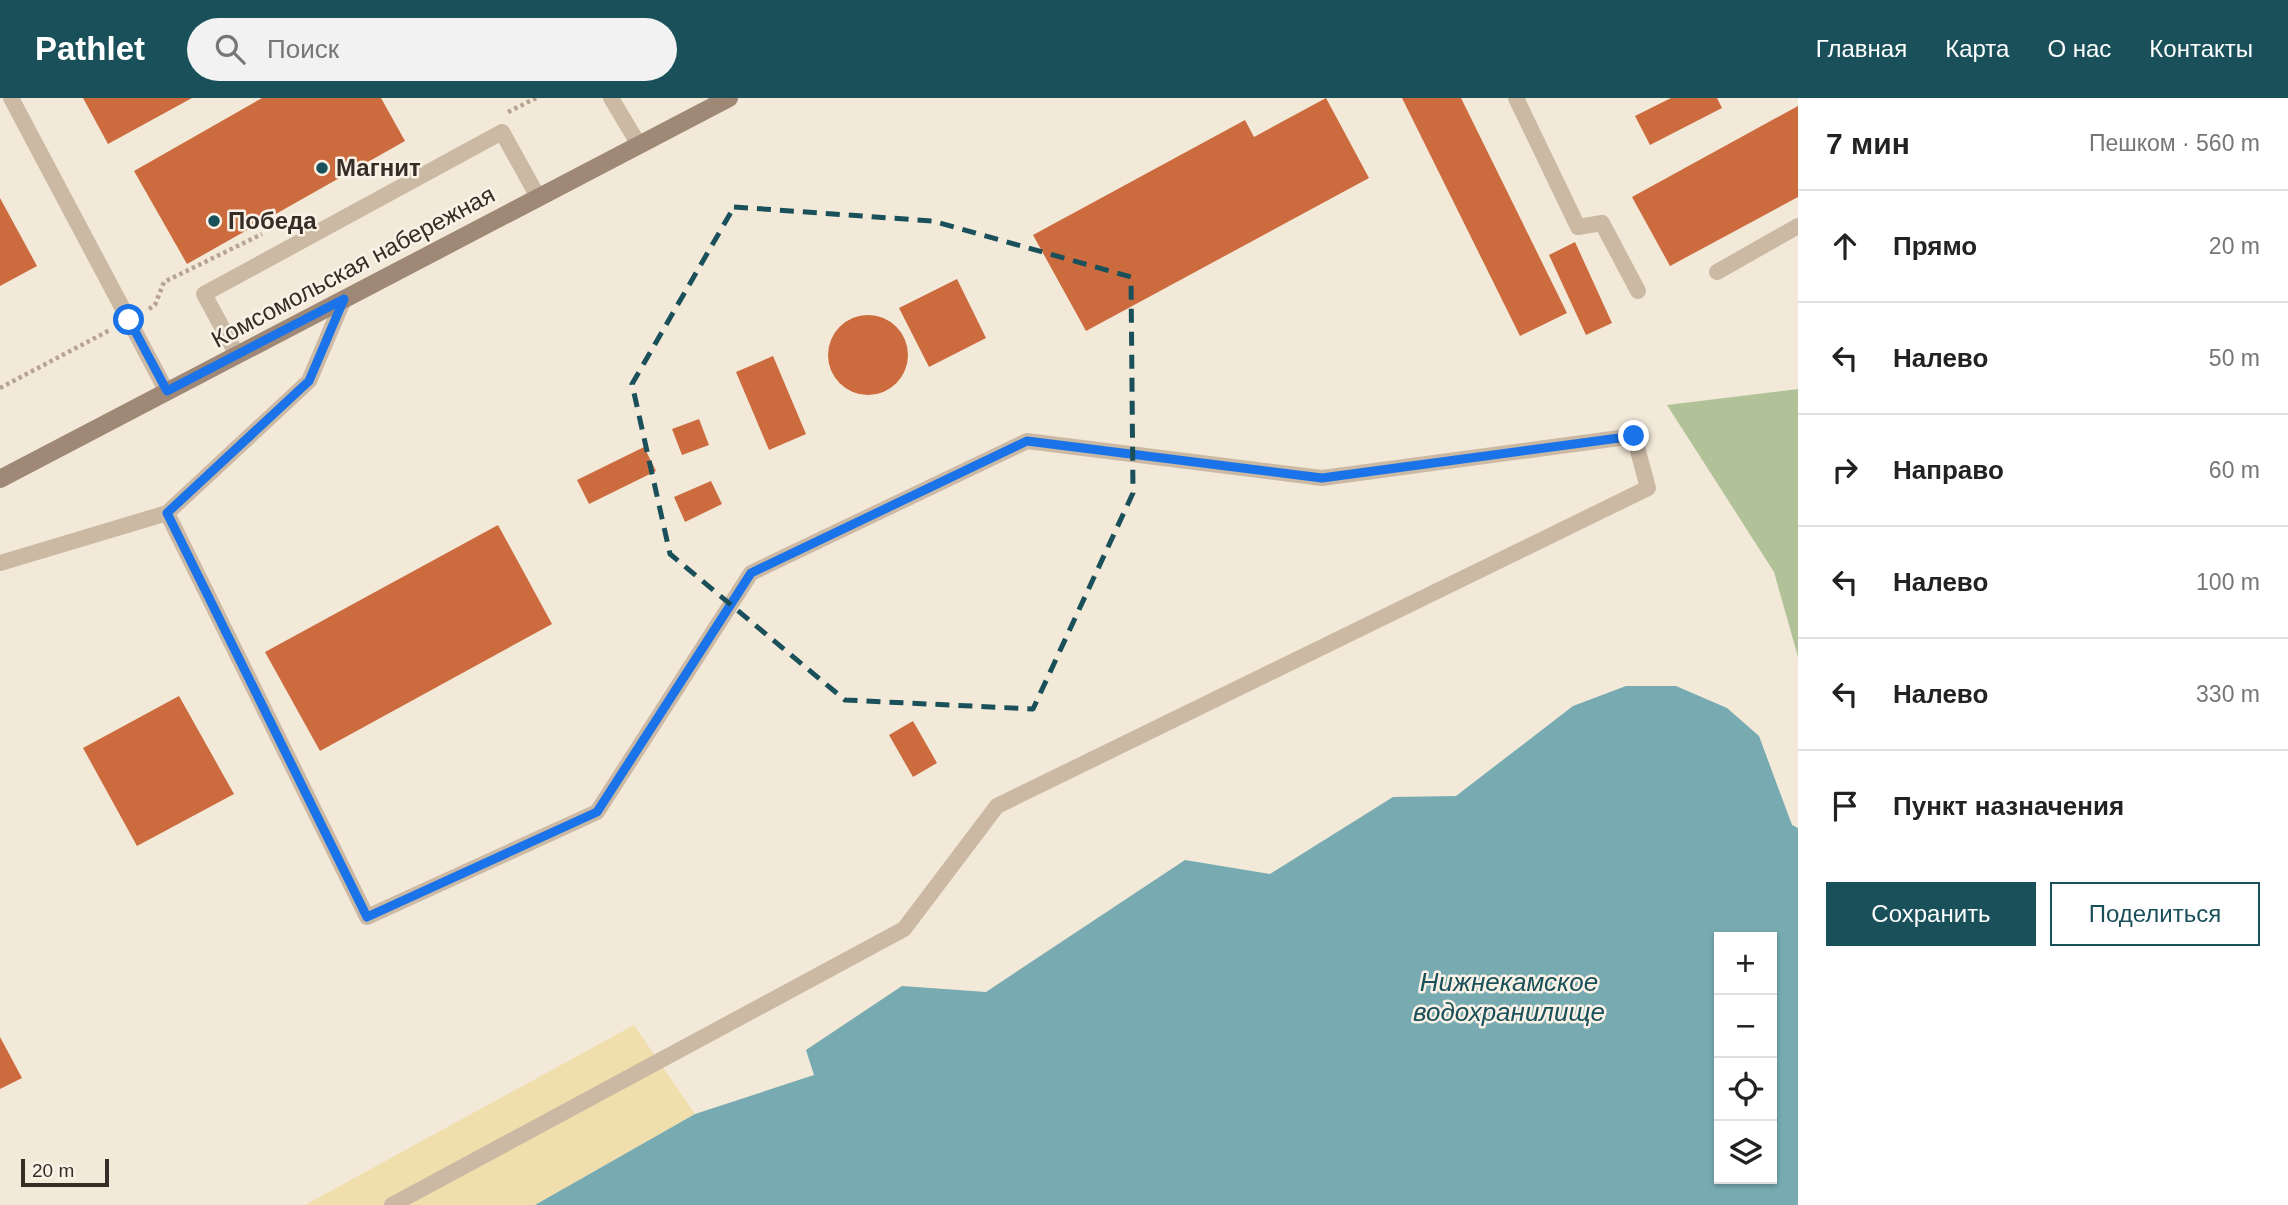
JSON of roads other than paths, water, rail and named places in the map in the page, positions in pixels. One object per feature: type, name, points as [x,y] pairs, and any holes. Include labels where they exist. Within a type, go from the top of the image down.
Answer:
[{"type":"street","name":"Комсомольская набережная","points":[[0,479],[729,98]]},
{"type":"lane","points":[[11,98],[167,391]]},
{"type":"lane","points":[[611,98],[639,145]]},
{"type":"lane","points":[[1516,98],[1578,227],[1602,223],[1638,291]]},
{"type":"lane","points":[[237,355],[204,294],[502,132],[538,197]]},
{"type":"lane","points":[[1717,272],[1798,226]]},
{"type":"lane","points":[[0,563],[167,513],[309,381],[344,299]]},
{"type":"lane","points":[[167,513],[367,917],[597,812],[751,573],[1027,441],[1322,478],[1634,436],[1648,488],[997,806],[904,929],[392,1205]]},
{"type":"water","name":"Нижнекамское водохранилище","points":[[1626,686],[1676,686],[1727,708],[1759,736],[1792,825],[1798,828],[1798,1205],[535,1205],[695,1114],[814,1075],[806,1050],[902,986],[986,992],[1185,860],[1270,874],[1393,797],[1456,796],[1573,706]]},
{"type":"place","name":"Магнит","points":[[322,168]]},
{"type":"place","name":"Победа","points":[[214,221]]}]
